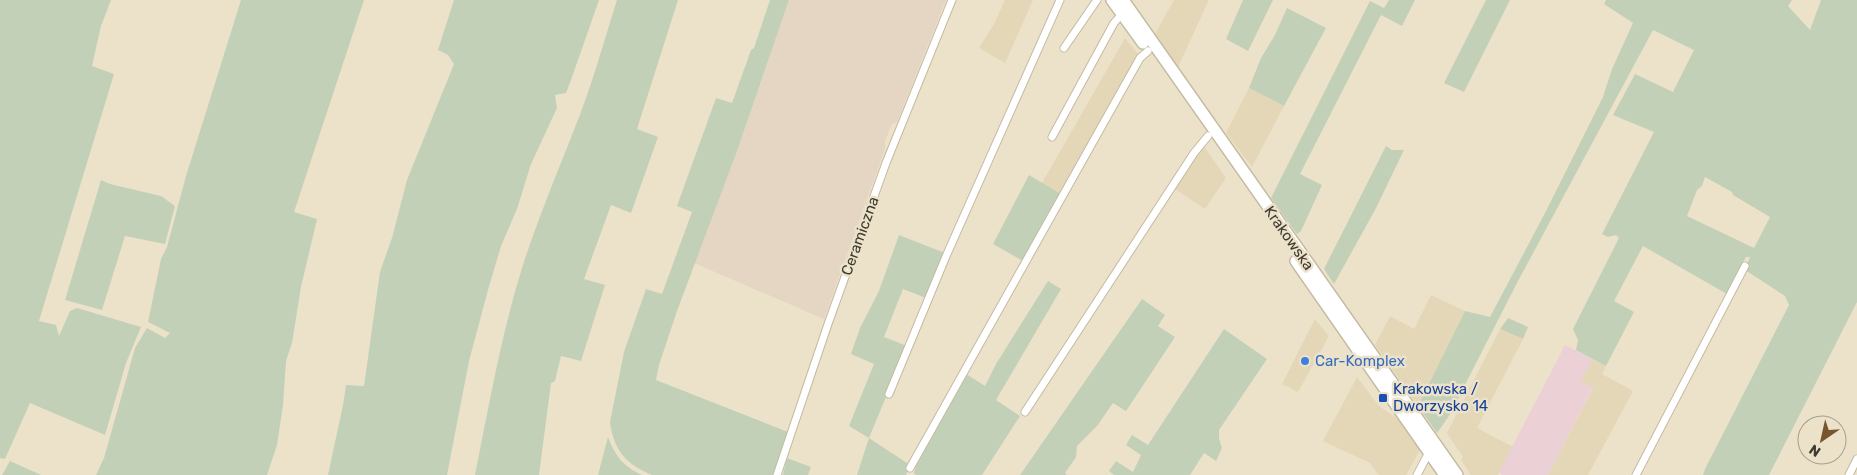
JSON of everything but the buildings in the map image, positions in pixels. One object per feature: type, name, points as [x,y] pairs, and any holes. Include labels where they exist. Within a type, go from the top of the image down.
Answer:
[{"type":"main road","name":"Krakowska","points":[[1112,0],[1434,451],[1457,475]]},
{"type":"main road","name":"Krakowska","points":[[1122,0],[1434,451],[1445,475]]},
{"type":"street","name":"Ceramiczna","points":[[777,475],[828,324],[886,163],[952,0]]},
{"type":"street","points":[[889,394],[947,254],[1060,0]]},
{"type":"street","points":[[1064,48],[1097,0]]},
{"type":"street","points":[[1052,137],[1114,23],[1122,14]]},
{"type":"street","points":[[910,468],[1140,58],[1148,51]]},
{"type":"street","points":[[1025,412],[1194,153],[1208,136]]},
{"type":"street","points":[[1636,475],[1745,266]]},
{"type":"street","points":[[1416,475],[1434,451]]},
{"type":"street","points":[[1849,475],[1857,459]]},
{"type":"shaded area","points":[[789,0],[946,0],[897,122],[892,124],[885,141],[885,149],[824,319],[694,263],[736,154]]},
{"type":"shaded area","points":[[1005,0],[1033,0],[1005,63],[979,48],[994,24]]},
{"type":"shaded area","points":[[1174,0],[1209,0],[1178,67],[1155,34]]},
{"type":"shaded area","points":[[1125,38],[1138,54],[1061,194],[1042,183]]},
{"type":"shaded area","points":[[1249,88],[1284,106],[1252,167],[1226,133]]},
{"type":"shaded area","points":[[1199,139],[1226,178],[1205,209],[1169,185]]},
{"type":"shaded area","points":[[1431,295],[1465,311],[1418,406],[1375,345],[1390,316],[1414,329]]},
{"type":"shaded area","name":"Car-Komplex","points":[[1315,319],[1329,336],[1298,392],[1282,384]]},
{"type":"shaded area","points":[[1500,329],[1523,339],[1477,428],[1513,447],[1498,475],[1471,475],[1461,460],[1463,457],[1447,433]]},
{"type":"shaded area","points":[[1565,345],[1593,359],[1581,381],[1593,388],[1548,475],[1502,475],[1499,472]]},
{"type":"shaded area","points":[[1593,359],[1606,366],[1602,374],[1633,391],[1588,475],[1548,475],[1593,389],[1580,382]]},
{"type":"shaded area","points":[[1357,377],[1379,406],[1398,419],[1420,450],[1406,475],[1379,475],[1370,463],[1323,441]]},
{"type":"green space","points":[[0,0],[111,0],[101,26],[92,66],[114,74],[39,321],[56,325],[59,336],[70,311],[77,308],[141,327],[126,363],[105,435],[30,403],[5,459],[0,458]]},
{"type":"green space","points":[[241,0],[364,0],[294,212],[317,219],[301,287],[292,343],[286,361],[283,405],[277,445],[267,475],[96,475],[104,458],[135,348],[147,328],[165,338],[170,333],[148,322],[161,259],[167,247],[186,176]]},
{"type":"green space","points":[[454,0],[599,0],[566,93],[555,95],[557,108],[531,164],[517,209],[501,246],[469,361],[447,475],[328,475],[346,385],[364,386],[380,272],[392,238],[407,180],[454,64],[448,55],[438,50]]},
{"type":"green space","points":[[617,0],[678,0],[637,129],[658,137],[631,213],[611,205],[584,279],[605,285],[581,361],[561,356],[555,381],[551,383],[539,475],[475,475],[490,397],[522,268],[586,98]]},
{"type":"green space","points":[[770,0],[789,0],[736,154],[677,311],[656,380],[788,432],[773,475],[652,475],[628,461],[618,449],[612,432],[610,422],[624,352],[646,289],[662,294],[692,212],[677,206],[716,98],[732,103],[751,50],[754,48]]},
{"type":"green space","points":[[1243,0],[1273,0],[1248,51],[1226,39]]},
{"type":"green space","points":[[1389,0],[1415,0],[1402,26],[1381,15],[1300,174],[1322,185],[1301,231],[1297,234],[1271,198],[1370,1],[1384,8]]},
{"type":"green space","points":[[1486,0],[1510,0],[1464,92],[1444,83]]},
{"type":"green space","points":[[1606,0],[1792,0],[1788,6],[1810,30],[1821,0],[1857,0],[1857,302],[1800,415],[1797,415],[1797,420],[1769,475],[1703,475],[1789,305],[1785,296],[1745,270],[1750,257],[1746,257],[1727,294],[1643,246],[1614,301],[1634,312],[1606,366],[1576,350],[1578,340],[1573,329],[1619,238],[1616,235],[1608,237],[1602,234],[1654,132],[1613,115],[1635,74],[1673,92],[1694,50],[1653,30],[1517,283],[1449,416],[1437,433],[1418,406],[1465,311],[1490,317],[1603,97],[1612,69],[1633,23],[1604,4]],"holes":[[[1705,177],[1732,192],[1733,195],[1770,217],[1754,248],[1687,216],[1697,190],[1702,186]]]},
{"type":"green space","points":[[1287,8],[1326,28],[1284,106],[1249,88],[1261,58],[1275,35]]},
{"type":"green space","points":[[1386,146],[1392,150],[1404,150],[1375,210],[1334,284],[1324,269]]},
{"type":"green space","points":[[1029,175],[1061,194],[1023,261],[993,244]]},
{"type":"green space","points":[[101,180],[110,184],[161,196],[175,206],[165,244],[125,236],[102,310],[65,300]]},
{"type":"green space","points":[[899,235],[945,253],[926,298],[903,289],[884,337],[907,346],[869,438],[849,426],[874,364],[851,354],[860,328],[879,291]]},
{"type":"green space","points":[[1048,281],[1061,289],[996,400],[1020,416],[982,475],[914,474],[916,465],[966,374],[985,386],[996,364]]},
{"type":"green space","points":[[1142,299],[1165,315],[1158,326],[1175,337],[1126,411],[1113,403],[1097,426],[1077,446],[1076,457],[1065,473],[1067,475],[1020,475]]},
{"type":"green space","points":[[1508,318],[1528,327],[1523,339],[1500,329]]},
{"type":"green space","points":[[1224,329],[1267,359],[1219,430],[1222,448],[1216,461],[1204,453],[1190,475],[1114,475],[1109,471],[1116,461],[1133,472],[1141,455],[1126,445],[1132,435],[1148,445]]},
{"type":"green space","points":[[608,437],[621,460],[642,475],[598,475]]},
{"type":"green space","points":[[869,438],[910,465],[906,475],[857,475]]},
{"type":"green space","points":[[787,458],[811,467],[808,475],[783,475]]},
{"type":"green space","points":[[10,461],[41,475],[2,475]]},
{"type":"place","name":"Car-Komplex","points":[[1305,361]]},
{"type":"place","name":"Krakowska / Dworzysko 14","points":[[1383,398]]}]
